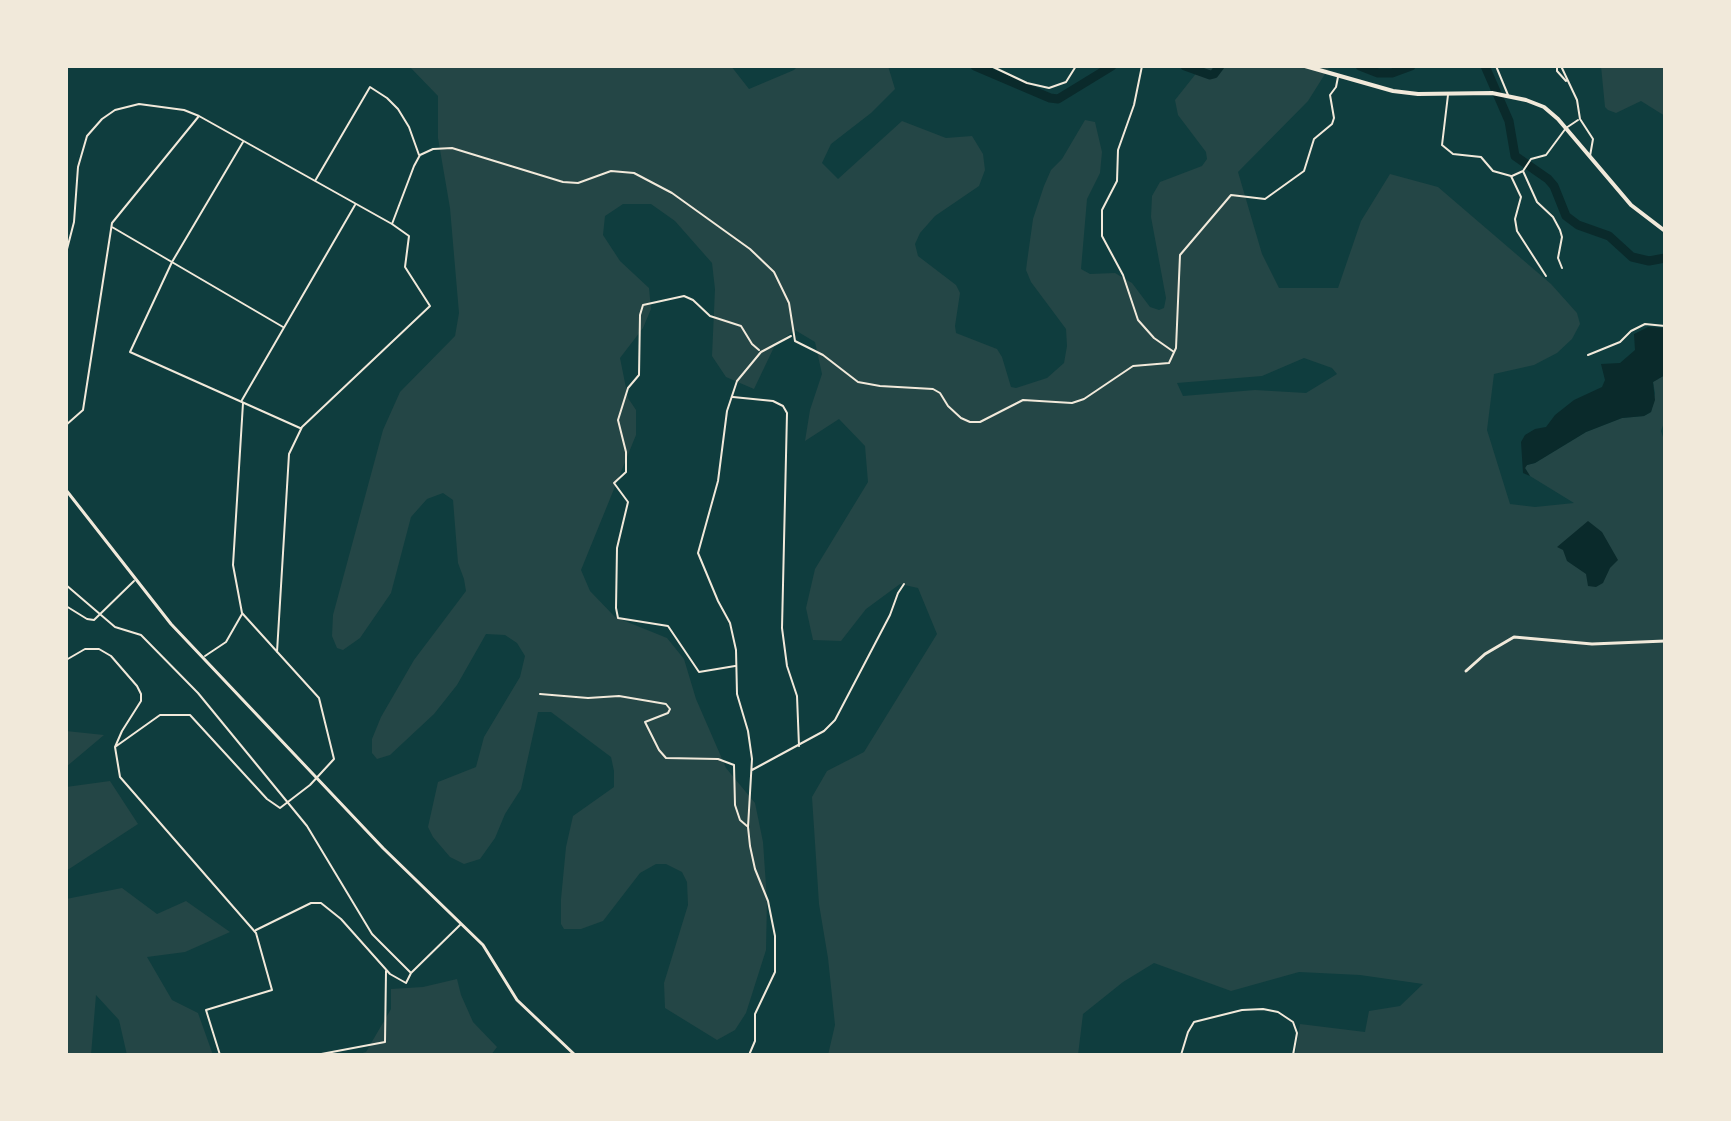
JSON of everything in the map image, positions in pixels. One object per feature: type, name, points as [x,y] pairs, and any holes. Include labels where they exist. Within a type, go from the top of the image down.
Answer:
[{"type":"highway","points":[[1305,66],[1393,91],[1492,93],[1544,107],[1566,128],[1631,205],[1665,231]]},
{"type":"main road","points":[[66,490],[135,580],[203,658],[316,778],[483,945],[517,1000],[575,1055]]},
{"type":"main road","points":[[1466,671],[1485,654],[1514,637],[1592,644],[1665,641]]},
{"type":"street","points":[[991,66],[1027,83],[1049,88],[1066,82],[1076,66]]},
{"type":"street","points":[[1142,66],[1134,105],[1118,150],[1117,181],[1102,210],[1102,236],[1123,275],[1138,320],[1154,338],[1175,353]]},
{"type":"street","points":[[1496,66],[1509,96]]},
{"type":"street","points":[[1559,66],[1577,100],[1580,119],[1593,139],[1590,157]]},
{"type":"street","points":[[419,156],[433,149],[452,148],[563,182],[578,183],[623,170],[649,178],[750,249],[774,272],[789,303],[795,341],[823,355],[858,382],[933,389],[940,393],[948,406],[970,422],[980,422],[1023,400],[1072,403],[1084,399],[1133,366],[1169,363],[1175,353],[1180,255],[1231,195],[1265,199],[1304,171],[1314,139],[1332,124],[1334,118],[1330,95],[1336,87],[1338,76]]},
{"type":"street","points":[[315,181],[370,87],[398,109],[409,127],[419,156],[392,224]]},
{"type":"street","points":[[1448,93],[1442,139],[1445,148],[1453,154],[1477,155],[1493,171],[1511,176],[1523,171],[1531,159],[1546,155],[1566,128],[1580,119]]},
{"type":"street","points":[[66,253],[74,222],[82,149],[94,127],[115,110],[139,104],[184,110],[199,116],[409,236],[405,267],[430,306],[301,428],[289,454],[277,652]]},
{"type":"street","points":[[66,425],[83,410],[111,226],[199,116]]},
{"type":"street","points":[[243,142],[172,262],[130,352],[301,428]]},
{"type":"street","points":[[1523,171],[1537,202],[1553,217],[1560,230],[1562,237],[1558,258],[1562,268]]},
{"type":"street","points":[[1511,176],[1521,197],[1515,219],[1517,231],[1546,276]]},
{"type":"street","points":[[115,747],[160,715],[190,715],[267,799],[280,808],[334,759],[319,698],[242,613],[233,565],[242,403],[356,204]]},
{"type":"street","points":[[111,226],[284,328]]},
{"type":"street","points":[[736,666],[699,672],[668,626],[618,618],[617,548],[628,502],[614,483],[626,472],[626,452],[618,420],[628,388],[639,375],[640,315],[643,305],[684,296],[710,316],[741,326],[761,352]]},
{"type":"street","points":[[1588,355],[1620,342],[1631,331],[1645,324],[1665,326]]},
{"type":"street","points":[[749,1055],[755,1041],[755,1014],[775,972],[775,936],[768,901],[755,869],[748,827],[751,771],[748,731],[737,694],[730,623],[698,553],[718,481],[723,431],[737,381],[761,352],[792,336]]},
{"type":"street","points":[[732,397],[773,401],[783,406],[787,413],[783,636],[787,666],[797,696],[799,746]]},
{"type":"street","points":[[66,606],[94,620],[135,580]]},
{"type":"street","points":[[751,771],[824,731],[835,720],[904,584]]},
{"type":"street","points":[[66,585],[100,616],[115,627],[141,635],[170,662],[322,849],[372,934],[411,973]]},
{"type":"street","points":[[203,658],[226,642],[242,613]]},
{"type":"street","points":[[66,660],[85,649],[99,649],[111,656],[137,686],[141,701],[115,747],[120,777],[255,931],[272,990],[206,1010],[220,1055]]},
{"type":"street","points":[[540,694],[588,698],[619,696],[666,704],[670,709],[668,713],[645,722],[659,750],[666,758],[718,759],[734,765],[735,805],[740,820],[748,827]]},
{"type":"street","points":[[255,931],[311,903],[321,903],[341,919],[386,970],[406,983],[411,973],[461,923]]},
{"type":"street","points":[[316,1055],[385,1042],[386,970]]},
{"type":"street","points":[[1181,1055],[1183,1042],[1194,1022],[1213,1015],[1252,1009],[1278,1012],[1293,1022],[1297,1033],[1293,1055]]},
{"type":"shaded area","points":[[409,66],[731,66],[749,89],[798,66],[888,66],[895,89],[871,113],[831,144],[822,163],[838,179],[902,121],[946,138],[972,136],[983,154],[985,170],[979,186],[935,216],[915,244],[918,256],[956,285],[960,293],[956,333],[997,349],[1011,387],[1016,388],[1047,378],[1064,363],[1066,329],[1031,282],[1026,270],[1033,219],[1044,186],[1051,170],[1062,159],[1085,120],[1095,122],[1102,152],[1100,173],[1087,199],[1081,269],[1090,274],[1115,273],[1132,283],[1150,307],[1159,310],[1164,308],[1166,298],[1151,217],[1152,196],[1160,182],[1202,166],[1207,159],[1206,152],[1178,115],[1175,100],[1202,66],[1330,66],[1308,101],[1238,172],[1262,254],[1279,288],[1338,288],[1361,221],[1390,174],[1438,187],[1551,284],[1577,313],[1580,324],[1572,339],[1557,353],[1534,365],[1494,374],[1487,430],[1510,504],[1535,507],[1574,503],[1530,476],[1525,468],[1527,465],[1586,432],[1622,418],[1644,416],[1651,412],[1655,393],[1653,382],[1665,375],[1665,420],[1661,431],[1665,443],[1665,1055],[1295,1055],[1300,1024],[1365,1032],[1369,1011],[1400,1006],[1423,984],[1360,975],[1299,972],[1231,991],[1154,963],[1123,982],[1083,1014],[1078,1055],[828,1055],[835,1025],[819,904],[812,797],[827,771],[864,752],[937,634],[918,588],[900,584],[866,609],[841,641],[813,640],[806,608],[815,569],[868,482],[865,446],[839,419],[805,441],[810,410],[822,374],[815,342],[795,330],[775,345],[754,389],[726,377],[712,356],[715,289],[712,263],[675,221],[651,204],[623,204],[605,216],[603,235],[620,261],[649,288],[651,309],[643,328],[620,358],[628,398],[636,410],[636,435],[581,570],[590,591],[615,617],[667,638],[684,659],[696,699],[726,768],[755,803],[763,842],[766,950],[746,1013],[735,1030],[717,1040],[665,1008],[664,983],[688,905],[687,882],[682,872],[666,864],[656,864],[640,873],[603,921],[581,929],[564,929],[561,924],[561,899],[566,847],[573,816],[614,787],[614,771],[611,757],[551,712],[538,712],[521,789],[505,814],[495,838],[480,859],[464,864],[450,857],[428,827],[438,782],[476,767],[484,737],[520,677],[525,656],[517,643],[505,635],[486,634],[457,685],[434,714],[390,755],[377,759],[372,753],[372,739],[414,660],[466,591],[458,563],[453,500],[443,493],[427,499],[411,517],[391,593],[360,638],[343,650],[337,648],[332,636],[333,615],[383,430],[400,392],[455,336],[459,313],[450,208],[438,138],[438,96]],"holes":[[[1304,358],[1332,368],[1337,374],[1306,393],[1255,390],[1183,396],[1177,383],[1262,376]]]},
{"type":"shaded area","points":[[1601,66],[1665,66],[1665,116],[1641,101],[1616,113],[1608,110],[1605,107]]},
{"type":"shaded area","points":[[1648,327],[1665,328],[1665,375],[1653,382],[1655,400],[1651,412],[1644,416],[1622,418],[1586,432],[1527,465],[1525,468],[1530,476],[1523,473],[1521,442],[1525,435],[1546,427],[1574,400],[1602,387],[1605,380],[1601,364],[1620,363],[1635,350],[1634,334]]},
{"type":"shaded area","points":[[1588,521],[1602,532],[1618,560],[1603,583],[1596,587],[1588,586],[1586,574],[1567,561],[1563,550],[1557,547]]},
{"type":"shaded area","points":[[66,731],[104,735],[66,767]]},
{"type":"shaded area","points":[[110,781],[138,824],[66,871],[66,787]]},
{"type":"shaded area","points":[[122,888],[157,914],[186,901],[230,932],[185,952],[147,957],[172,1000],[198,1013],[213,1055],[127,1055],[119,1020],[96,995],[91,1055],[66,1055],[66,899]]},
{"type":"shaded area","points":[[457,979],[473,1022],[497,1047],[491,1055],[355,1055],[366,1052],[391,1009],[391,989],[423,987]]},
{"type":"waterway","points":[[975,66],[1058,99],[1112,66]]},
{"type":"waterway","points":[[1185,66],[1210,75],[1220,66]]},
{"type":"waterway","points":[[1360,66],[1378,73],[1392,73],[1411,66]]},
{"type":"waterway","points":[[1485,66],[1509,121],[1515,156],[1554,186],[1566,216],[1578,225],[1609,236],[1632,257],[1649,261],[1665,258]]}]
